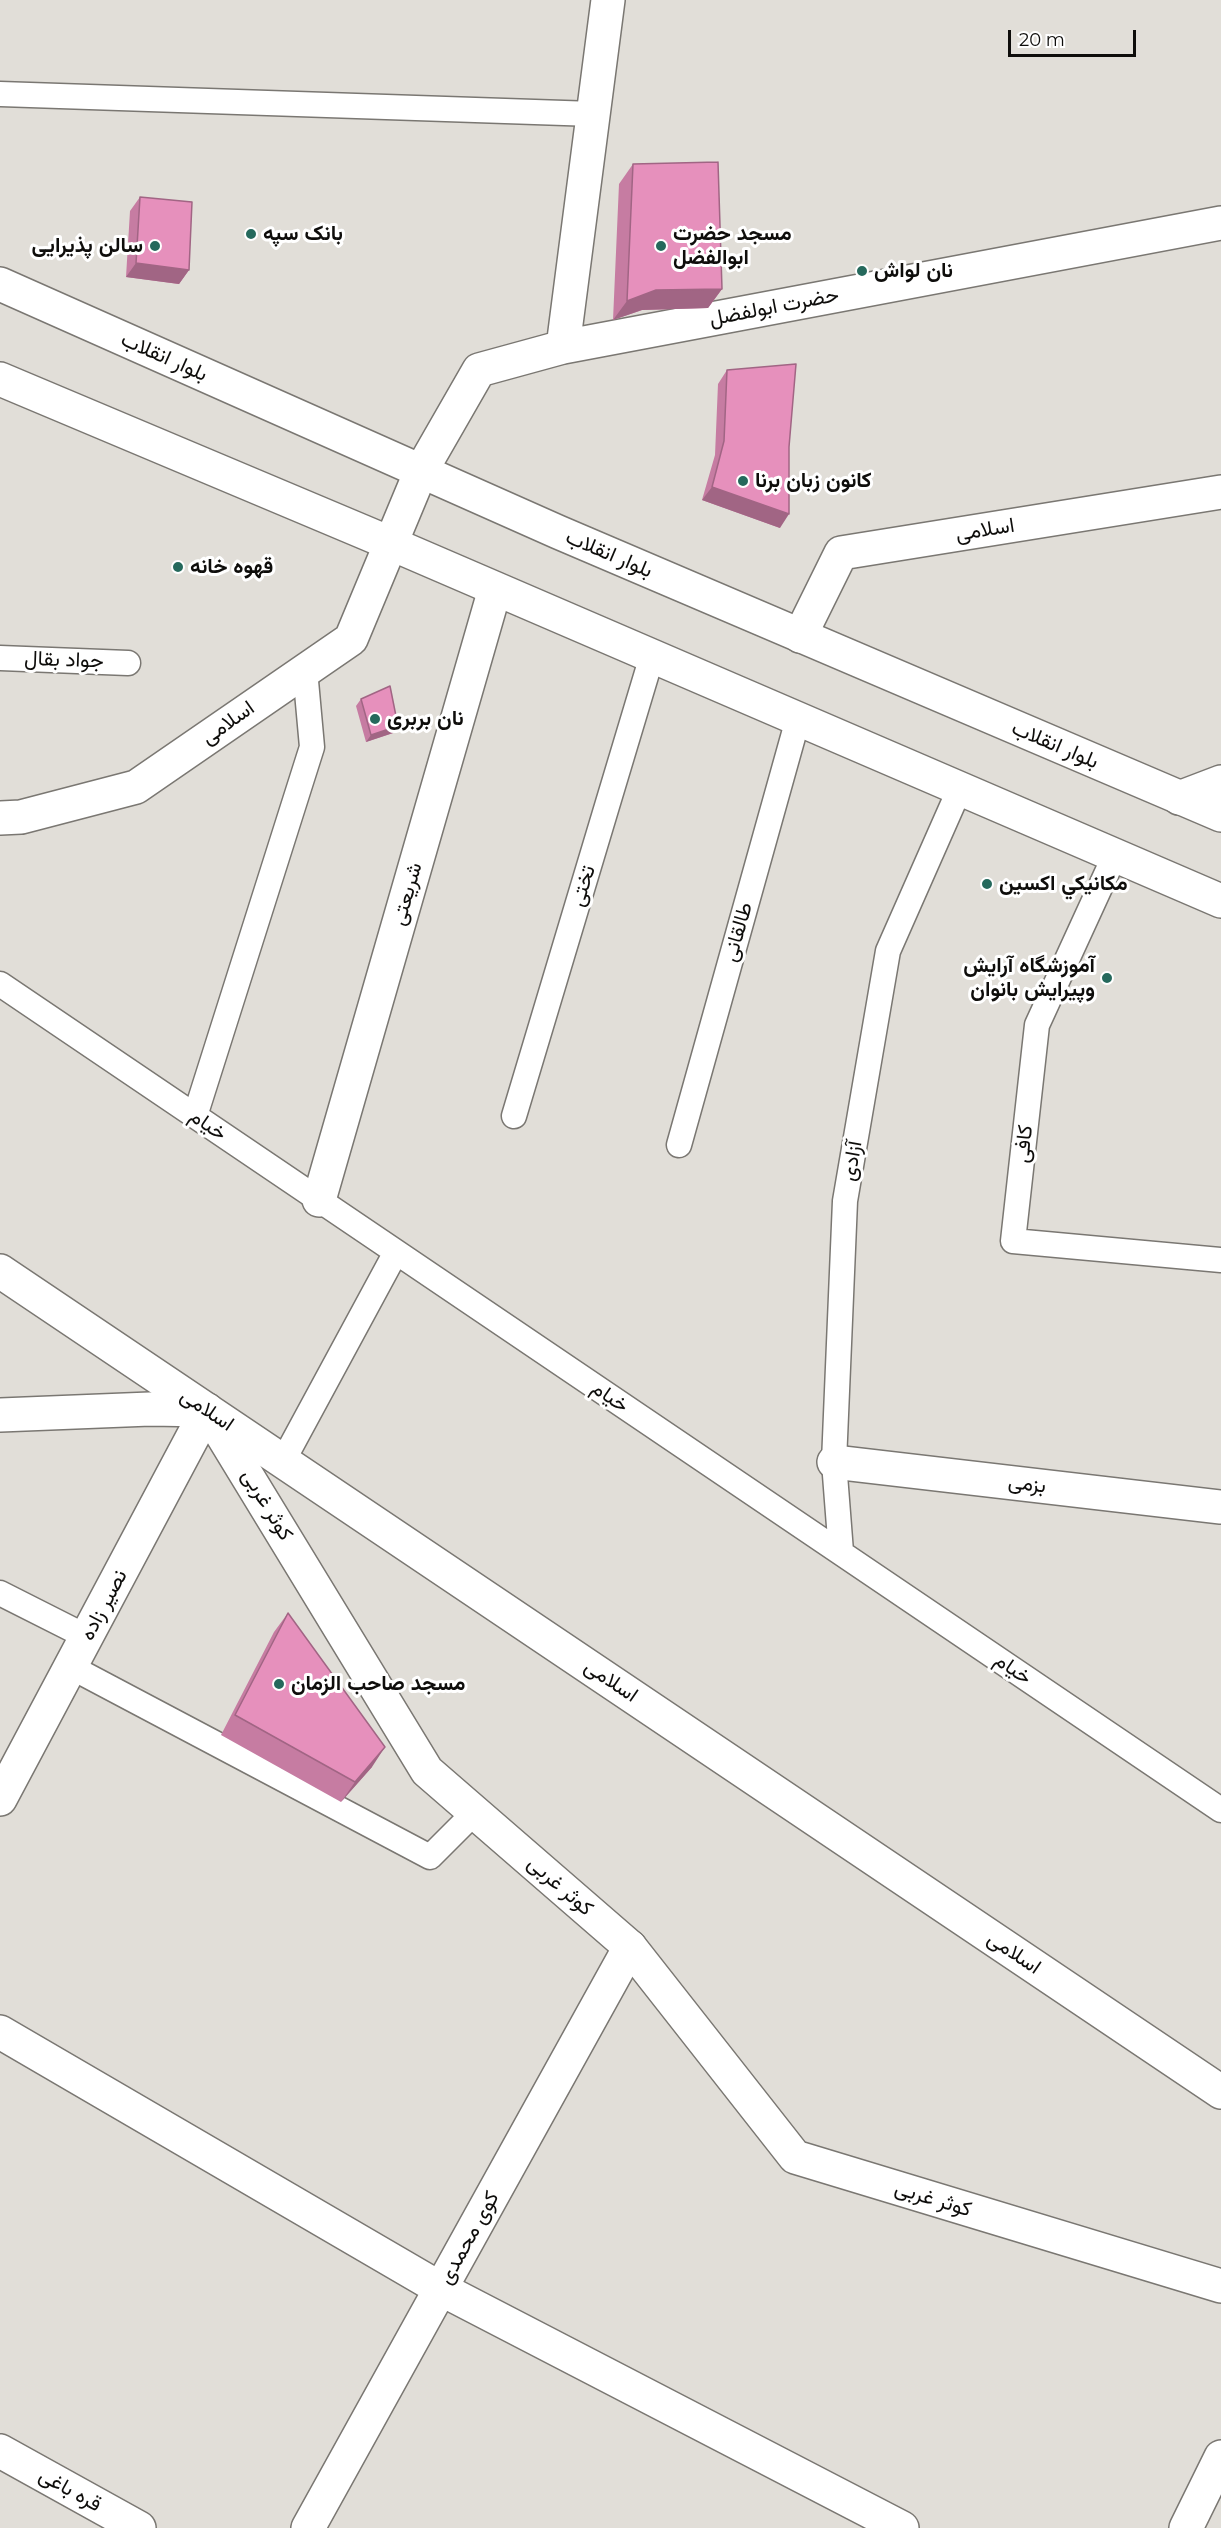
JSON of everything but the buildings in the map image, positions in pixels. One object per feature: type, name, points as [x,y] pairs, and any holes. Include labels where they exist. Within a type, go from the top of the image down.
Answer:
[{"type":"street","points":[[563,347],[594,114],[616,1]]},
{"type":"street","name":"حضرت ابولفضل","points":[[392,544],[421,471],[479,370],[563,347],[1221,223]]},
{"type":"street","name":"بلوار انقلاب","points":[[0,284],[800,636],[1221,815]]},
{"type":"street","points":[[0,379],[392,544],[1221,901]]},
{"type":"street","name":"اسلامی","points":[[800,636],[841,553],[1221,492]]},
{"type":"street","name":"اسلامی","points":[[0,818],[21,817],[136,787],[351,639],[392,544]]},
{"type":"street","name":"شریعتی","points":[[319,1200],[495,589]]},
{"type":"street","points":[[1179,798],[1221,782]]},
{"type":"street","name":"اسلامی","points":[[0,1271],[1221,2092]]},
{"type":"street","points":[[0,1415],[150,1409],[207,1410]]},
{"type":"street","name":"نصیر زاده","points":[[5,1779],[71,1667],[207,1410]]},
{"type":"street","name":"کوثر غربی","points":[[207,1410],[427,1771],[630,1947],[795,2157],[1221,2286]]},
{"type":"street","name":"بزمی","points":[[834,1462],[1221,1507]]},
{"type":"street","name":"کوی محمدی","points":[[308,2528],[630,1947]]},
{"type":"street","points":[[0,2032],[441,2289],[902,2528]]},
{"type":"street","name":"قره باغی","points":[[0,2451],[139,2528]]},
{"type":"street","points":[[1186,2528],[1221,2457]]},
{"type":"lane","points":[[0,94],[594,114]]},
{"type":"lane","name":"تختی","points":[[514,1116],[651,656]]},
{"type":"lane","name":"جواد بقال","points":[[0,658],[128,663]]},
{"type":"lane","points":[[195,1116],[312,747],[305,670]]},
{"type":"lane","name":"طالقانی","points":[[679,1145],[798,719]]},
{"type":"lane","name":"آزادی","points":[[841,1552],[834,1462],[845,1201],[888,951],[960,788]]},
{"type":"lane","name":"کافی","points":[[1115,855],[1037,1025],[1013,1241],[1221,1260]]},
{"type":"lane","name":"خیام","points":[[0,984],[1221,1810]]},
{"type":"lane","points":[[283,1461],[396,1252]]},
{"type":"lane","points":[[0,1593],[87,1637]]},
{"type":"lane","points":[[71,1667],[430,1857],[475,1812]]},
{"type":"place","name":"بانک سپه","points":[[251,234]]},
{"type":"place","name":"سالن پذیرایی","points":[[155,246]]},
{"type":"place","name":"مسجد حضرت ابوالفضل","points":[[661,246]]},
{"type":"place","name":"نان لواش","points":[[862,271]]},
{"type":"place","name":"کانون زبان برنا","points":[[743,481]]},
{"type":"place","name":"قهوه خانه","points":[[178,567]]},
{"type":"place","name":"نان بربری","points":[[375,719]]},
{"type":"place","name":"مكانيكي اكسين","points":[[987,884]]},
{"type":"place","name":"آموزشگاه آرایش وپیرایش بانوان","points":[[1107,978]]},
{"type":"place","name":"مسجد صاحب الزمان","points":[[279,1684]]}]
